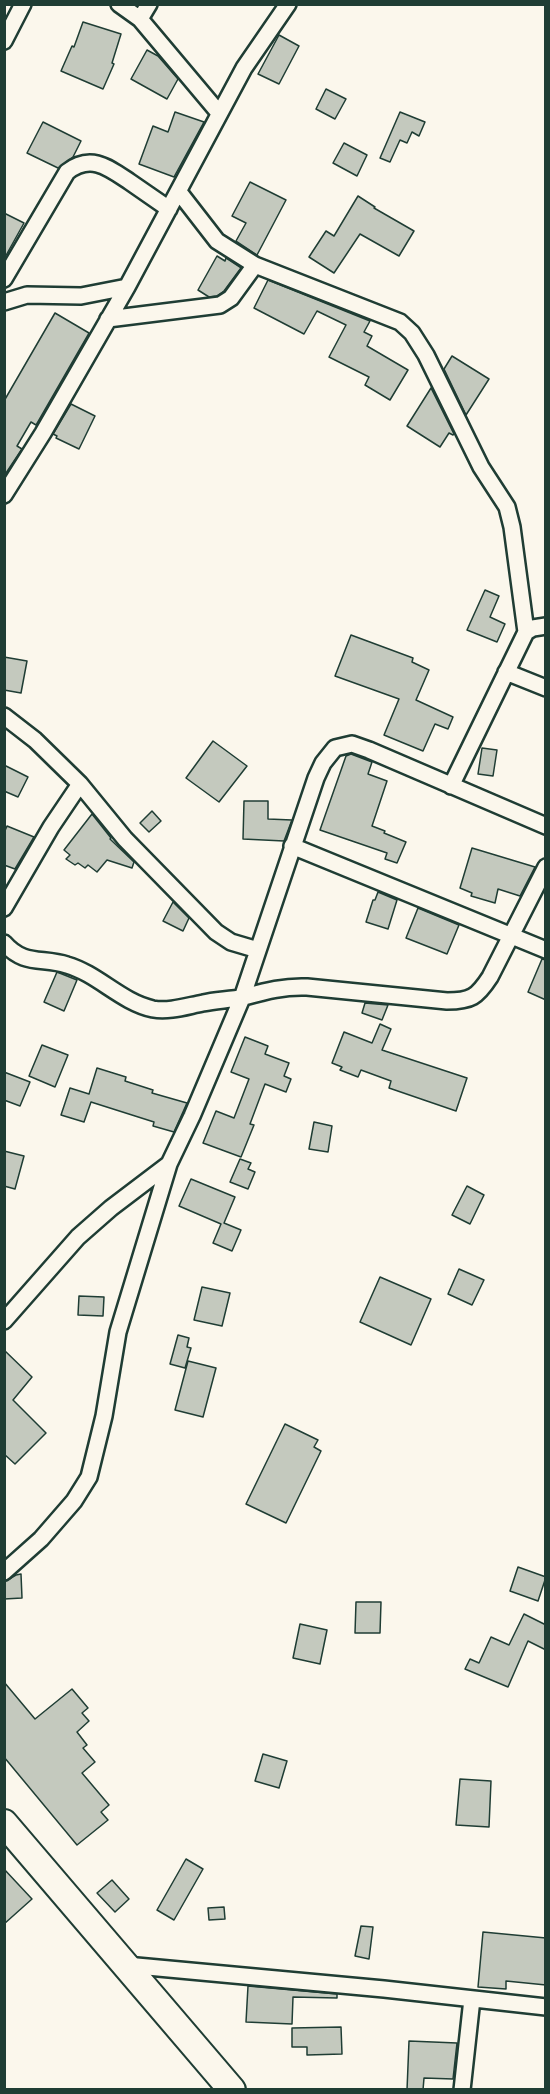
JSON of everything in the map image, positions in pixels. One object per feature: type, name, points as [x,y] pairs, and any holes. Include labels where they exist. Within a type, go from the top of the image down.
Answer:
[{"type":"main road","points":[[4,1823],[231,2090]]},
{"type":"street","points":[[4,41],[22,4]]},
{"type":"street","points":[[119,4],[140,19],[219,113]]},
{"type":"street","points":[[140,19],[149,4]]},
{"type":"street","points":[[4,495],[43,433],[127,287],[244,68],[288,4]]},
{"type":"street","points":[[4,279],[67,172],[76,165],[89,162],[105,165],[169,209]]},
{"type":"street","points":[[178,192],[217,241],[255,265],[400,322],[412,333],[426,355],[481,467],[507,507],[512,527],[526,632]]},
{"type":"street","points":[[108,319],[220,305],[231,298],[255,265]]},
{"type":"street","points":[[4,302],[27,295],[81,296],[127,287]]},
{"type":"street","points":[[450,786],[526,632],[533,628],[546,626]]},
{"type":"street","points":[[506,672],[546,688]]},
{"type":"street","points":[[4,716],[35,740],[80,784],[124,839],[216,932],[231,942],[258,950]]},
{"type":"street","points":[[4,1572],[41,1539],[74,1501],[89,1477],[104,1416],[118,1332],[169,1164],[242,998],[316,778],[329,754],[339,745],[352,744],[546,826]]},
{"type":"street","points":[[4,908],[51,827],[80,784]]},
{"type":"street","points":[[292,846],[546,950]]},
{"type":"street","points":[[4,943],[15,954],[27,959],[58,962],[81,970],[142,1006],[155,1010],[172,1010],[242,998],[275,988],[295,986],[447,1001],[466,1000],[481,991],[546,867]]},
{"type":"street","points":[[4,1321],[78,1237],[111,1208],[169,1164]]},
{"type":"street","points":[[126,1965],[546,2007]]},
{"type":"street","points":[[462,2090],[472,1999]]},
{"type":"building","points":[[83,22],[121,34],[112,63],[114,64],[103,89],[61,71],[72,46],[74,47]]},
{"type":"building","points":[[279,35],[299,46],[279,84],[258,74]]},
{"type":"building","points":[[147,50],[158,56],[178,79],[167,99],[131,79]]},
{"type":"building","points":[[326,89],[346,99],[335,119],[316,109]]},
{"type":"building","points":[[175,112],[204,122],[174,177],[139,164],[153,126],[168,132]]},
{"type":"building","points":[[400,112],[425,122],[419,136],[412,132],[407,143],[400,140],[390,162],[380,158]]},
{"type":"building","points":[[43,122],[81,141],[73,157],[58,168],[27,153]]},
{"type":"building","points":[[344,143],[367,155],[357,176],[333,163]]},
{"type":"building","points":[[250,182],[286,200],[257,255],[236,241],[246,223],[232,216]]},
{"type":"building","points":[[358,196],[414,231],[399,256],[360,234],[334,273],[309,257],[326,231],[334,236]]},
{"type":"building","points":[[4,213],[24,223],[4,259]]},
{"type":"building","points":[[217,256],[225,261],[226,258],[241,268],[224,291],[217,296],[209,297],[198,290]]},
{"type":"building","points":[[268,280],[370,321],[364,332],[372,336],[367,346],[408,370],[390,400],[365,385],[369,377],[329,357],[346,325],[317,311],[304,334],[254,308]]},
{"type":"building","points":[[55,313],[89,333],[36,425],[31,422],[17,446],[22,449],[4,476],[4,401]]},
{"type":"building","points":[[452,356],[489,379],[466,415],[444,369]]},
{"type":"building","points":[[431,388],[454,434],[449,433],[440,447],[407,426]]},
{"type":"building","points":[[71,404],[95,416],[79,449],[56,438],[57,436],[53,434]]},
{"type":"building","points":[[485,590],[499,596],[490,617],[505,624],[497,642],[467,630]]},
{"type":"building","points":[[351,635],[413,658],[412,662],[429,670],[416,700],[453,717],[448,729],[435,724],[423,751],[384,735],[399,699],[335,676]]},
{"type":"building","points":[[4,657],[27,661],[21,693],[4,690]]},
{"type":"building","points":[[213,741],[247,766],[219,802],[186,778]]},
{"type":"building","points":[[482,748],[497,750],[493,776],[478,774]]},
{"type":"building","points":[[351,754],[372,762],[368,774],[387,781],[372,826],[406,842],[397,863],[385,859],[387,853],[320,830],[346,756]]},
{"type":"building","points":[[4,765],[28,777],[18,797],[4,791]]},
{"type":"building","points":[[244,801],[268,801],[268,819],[292,820],[284,841],[243,839]]},
{"type":"building","points":[[152,811],[161,821],[149,832],[140,823]]},
{"type":"building","points":[[92,814],[110,839],[134,862],[132,868],[107,860],[97,872],[88,865],[85,868],[66,859],[70,855],[64,850]]},
{"type":"building","points":[[7,826],[34,837],[15,869],[4,865],[4,833]]},
{"type":"building","points":[[472,848],[535,867],[520,896],[498,889],[495,903],[471,896],[472,893],[460,888]]},
{"type":"building","points":[[378,892],[397,900],[388,929],[366,922]]},
{"type":"building","points":[[173,902],[189,918],[183,931],[163,921]]},
{"type":"building","points":[[418,908],[459,925],[447,954],[406,938]]},
{"type":"building","points":[[542,959],[546,960],[546,1000],[528,992]]},
{"type":"building","points":[[57,972],[77,980],[64,1011],[44,1002]]},
{"type":"building","points":[[365,1003],[388,1005],[382,1020],[362,1013]]},
{"type":"building","points":[[380,1024],[391,1029],[382,1050],[467,1078],[456,1111],[389,1088],[391,1081],[361,1070],[358,1077],[340,1070],[342,1067],[332,1063],[344,1032],[372,1043]]},
{"type":"building","points":[[245,1037],[268,1046],[265,1054],[289,1063],[284,1076],[291,1079],[286,1092],[265,1084],[250,1124],[254,1125],[241,1157],[203,1143],[216,1111],[234,1118],[249,1079],[231,1072]]},
{"type":"building","points":[[42,1045],[68,1055],[55,1087],[29,1076]]},
{"type":"building","points":[[97,1068],[126,1077],[125,1081],[153,1090],[152,1093],[187,1103],[174,1132],[153,1126],[154,1122],[91,1102],[84,1122],[61,1115],[70,1088],[89,1094]]},
{"type":"building","points":[[4,1072],[30,1082],[20,1106],[4,1100]]},
{"type":"building","points":[[314,1122],[332,1126],[328,1152],[309,1149]]},
{"type":"building","points":[[4,1151],[24,1156],[15,1189],[4,1186]]},
{"type":"building","points":[[240,1159],[251,1163],[248,1169],[255,1172],[248,1189],[230,1182]]},
{"type":"building","points":[[191,1179],[235,1197],[224,1223],[241,1230],[232,1251],[213,1243],[221,1224],[179,1206]]},
{"type":"building","points":[[467,1186],[484,1195],[470,1224],[452,1215]]},
{"type":"building","points":[[459,1269],[484,1280],[472,1305],[448,1294]]},
{"type":"building","points":[[380,1277],[431,1299],[411,1345],[360,1322]]},
{"type":"building","points":[[202,1287],[230,1293],[222,1326],[194,1320]]},
{"type":"building","points":[[79,1296],[104,1297],[103,1316],[78,1315]]},
{"type":"building","points":[[178,1335],[189,1338],[187,1347],[191,1348],[185,1368],[170,1364]]},
{"type":"building","points":[[4,1350],[32,1377],[13,1400],[46,1433],[15,1464],[4,1454]]},
{"type":"building","points":[[188,1361],[216,1368],[203,1417],[175,1410]]},
{"type":"building","points":[[285,1424],[318,1440],[314,1447],[321,1451],[286,1523],[246,1504]]},
{"type":"building","points":[[518,1567],[546,1577],[538,1601],[510,1591]]},
{"type":"building","points":[[21,1574],[22,1598],[4,1599],[4,1582]]},
{"type":"building","points":[[356,1602],[381,1602],[380,1633],[355,1633]]},
{"type":"building","points":[[524,1614],[546,1625],[546,1650],[528,1641],[508,1687],[465,1669],[470,1659],[479,1663],[491,1637],[509,1645]]},
{"type":"building","points":[[300,1624],[327,1630],[320,1664],[293,1658]]},
{"type":"building","points":[[4,1682],[35,1719],[72,1689],[88,1708],[82,1713],[89,1721],[77,1732],[87,1745],[83,1748],[95,1762],[82,1773],[109,1805],[101,1812],[108,1820],[77,1845],[4,1757]]},
{"type":"building","points":[[263,1754],[287,1761],[279,1788],[255,1781]]},
{"type":"building","points":[[460,1779],[491,1781],[489,1827],[456,1825]]},
{"type":"building","points":[[186,1859],[203,1869],[174,1920],[157,1910]]},
{"type":"building","points":[[4,1869],[32,1899],[4,1924]]},
{"type":"building","points":[[112,1880],[129,1899],[115,1912],[97,1893]]},
{"type":"building","points":[[224,1907],[225,1919],[209,1920],[208,1908]]},
{"type":"building","points":[[361,1926],[373,1927],[369,1959],[355,1956]]},
{"type":"building","points":[[483,1932],[546,1938],[546,1985],[506,1981],[506,1989],[478,1987]]},
{"type":"building","points":[[248,1986],[337,1994],[337,1998],[293,1997],[292,2024],[246,2022]]},
{"type":"building","points":[[341,2027],[342,2054],[307,2055],[307,2047],[292,2047],[292,2028]]},
{"type":"building","points":[[409,2041],[457,2043],[453,2079],[424,2078],[423,2090],[407,2090]]}]
